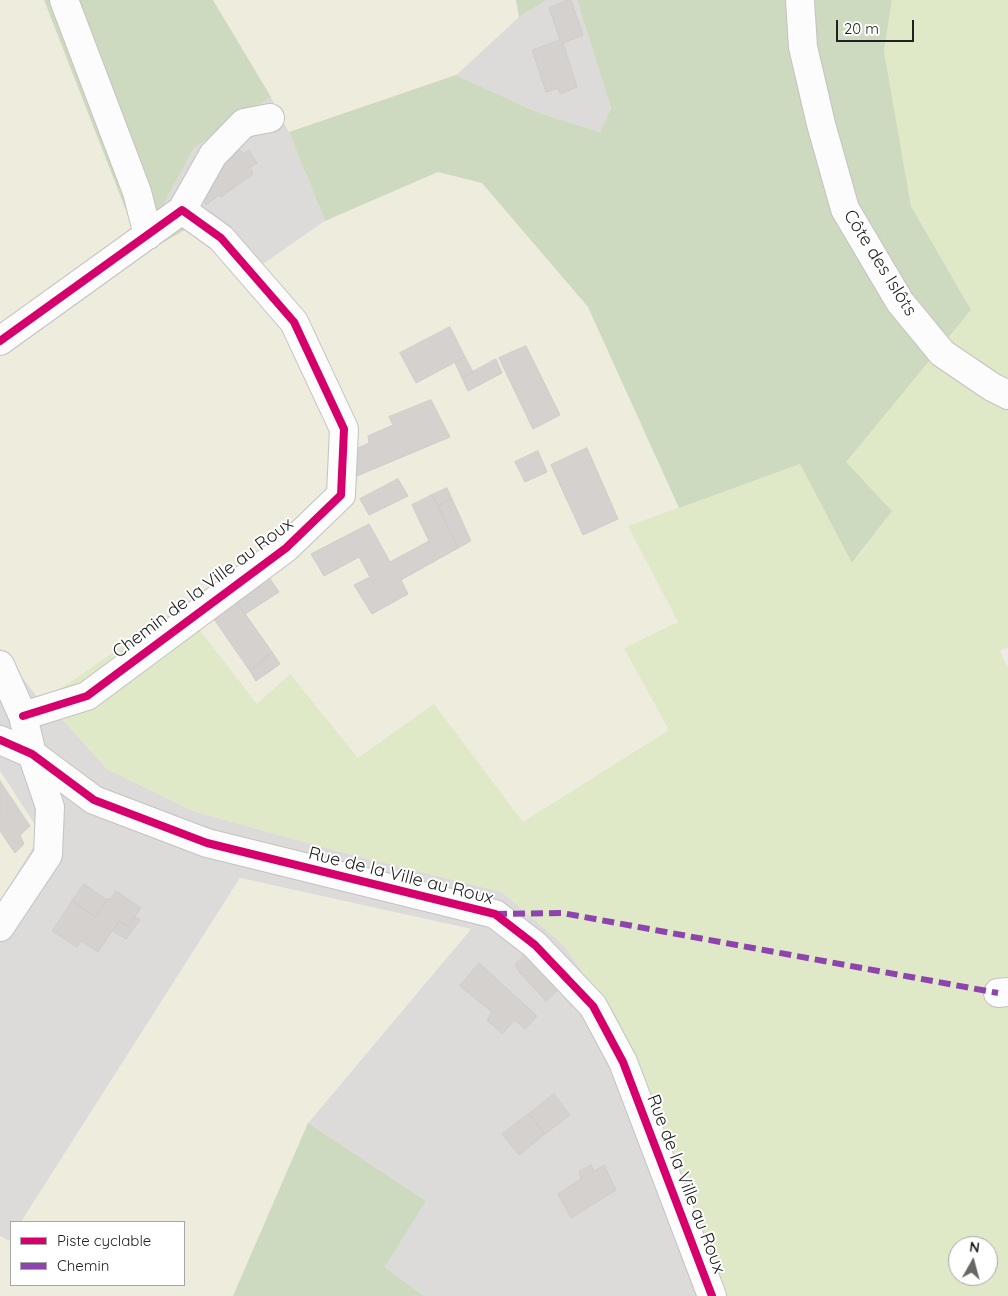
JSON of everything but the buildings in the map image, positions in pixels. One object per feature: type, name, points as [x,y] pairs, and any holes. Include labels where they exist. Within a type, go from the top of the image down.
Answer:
[{"type":"street","points":[[64,0],[137,192],[148,235]]},
{"type":"street","name":"Côte des Islôts","points":[[800,0],[803,47],[821,124],[845,209],[900,302],[942,352],[992,387],[1008,395]]},
{"type":"street","points":[[0,341],[182,210],[214,155],[244,123],[270,118]]},
{"type":"street","name":"Chemin de la Ville au Roux","points":[[23,716],[87,696],[286,548],[341,496],[344,429],[294,322],[221,238],[182,210]]},
{"type":"street","points":[[0,665],[23,716],[32,754],[50,807],[48,855],[0,927]]},
{"type":"street","name":"Rue de la Ville au Roux","points":[[0,740],[32,754],[94,800],[207,843],[495,914],[535,945],[593,1006],[623,1062],[712,1296]]},
{"type":"shaded area","points":[[0,0],[44,0],[143,253],[190,227],[243,278],[325,221],[438,172],[482,183],[588,307],[679,508],[628,526],[678,623],[624,648],[670,730],[523,822],[434,704],[358,758],[290,674],[257,704],[201,632],[184,604],[41,702],[0,648]]},
{"type":"shaded area","points":[[213,0],[516,0],[519,17],[456,75],[289,132],[271,97]]},
{"type":"shaded area","points":[[547,0],[577,0],[611,108],[600,132],[539,113],[456,75],[519,17]]},
{"type":"shaded area","points":[[271,97],[289,132],[325,221],[243,278],[164,203],[194,148]]},
{"type":"shaded area","points":[[0,648],[41,702],[65,722],[107,769],[193,811],[330,849],[502,892],[564,945],[626,1035],[727,1296],[424,1296],[385,1267],[426,1201],[308,1123],[471,929],[240,878],[22,1221],[10,1221],[9,1241],[0,1236],[0,901],[41,834],[0,771]]},
{"type":"shaded area","points":[[0,771],[41,834],[0,901]]},
{"type":"shaded area","points":[[240,878],[471,929],[308,1123],[233,1296],[0,1296],[0,1236],[9,1241],[10,1240],[10,1286],[185,1286],[185,1221],[22,1221]]},
{"type":"green space","points":[[44,0],[213,0],[271,97],[194,148],[164,203],[190,227],[143,254]]},
{"type":"green space","points":[[516,0],[547,0],[519,17]]},
{"type":"green space","points":[[577,0],[892,0],[884,51],[911,206],[971,310],[846,462],[892,511],[852,563],[800,464],[679,508],[588,307],[482,183],[438,172],[325,221],[289,132],[456,75],[539,113],[600,132],[611,108]]},
{"type":"green space","points":[[892,0],[1008,0],[1008,647],[1000,651],[1008,668],[1008,1296],[727,1296],[626,1035],[564,945],[502,892],[330,849],[193,811],[107,769],[65,722],[41,702],[184,604],[201,632],[257,704],[290,674],[358,758],[434,704],[523,822],[669,730],[624,648],[678,622],[628,526],[800,464],[853,563],[892,511],[845,462],[971,310],[911,206],[884,51]]},
{"type":"green space","points":[[308,1123],[426,1201],[385,1267],[424,1296],[233,1296]]},
{"type":"marked path","points":[[495,914],[562,913],[998,993]]},
{"type":"cycle path","points":[[0,341],[182,210],[221,238],[294,322],[344,429],[341,495],[286,548],[87,696],[23,716]]},
{"type":"cycle path","points":[[0,740],[32,754],[94,800],[207,843],[495,914],[535,945],[593,1006],[623,1062],[712,1296]]}]
